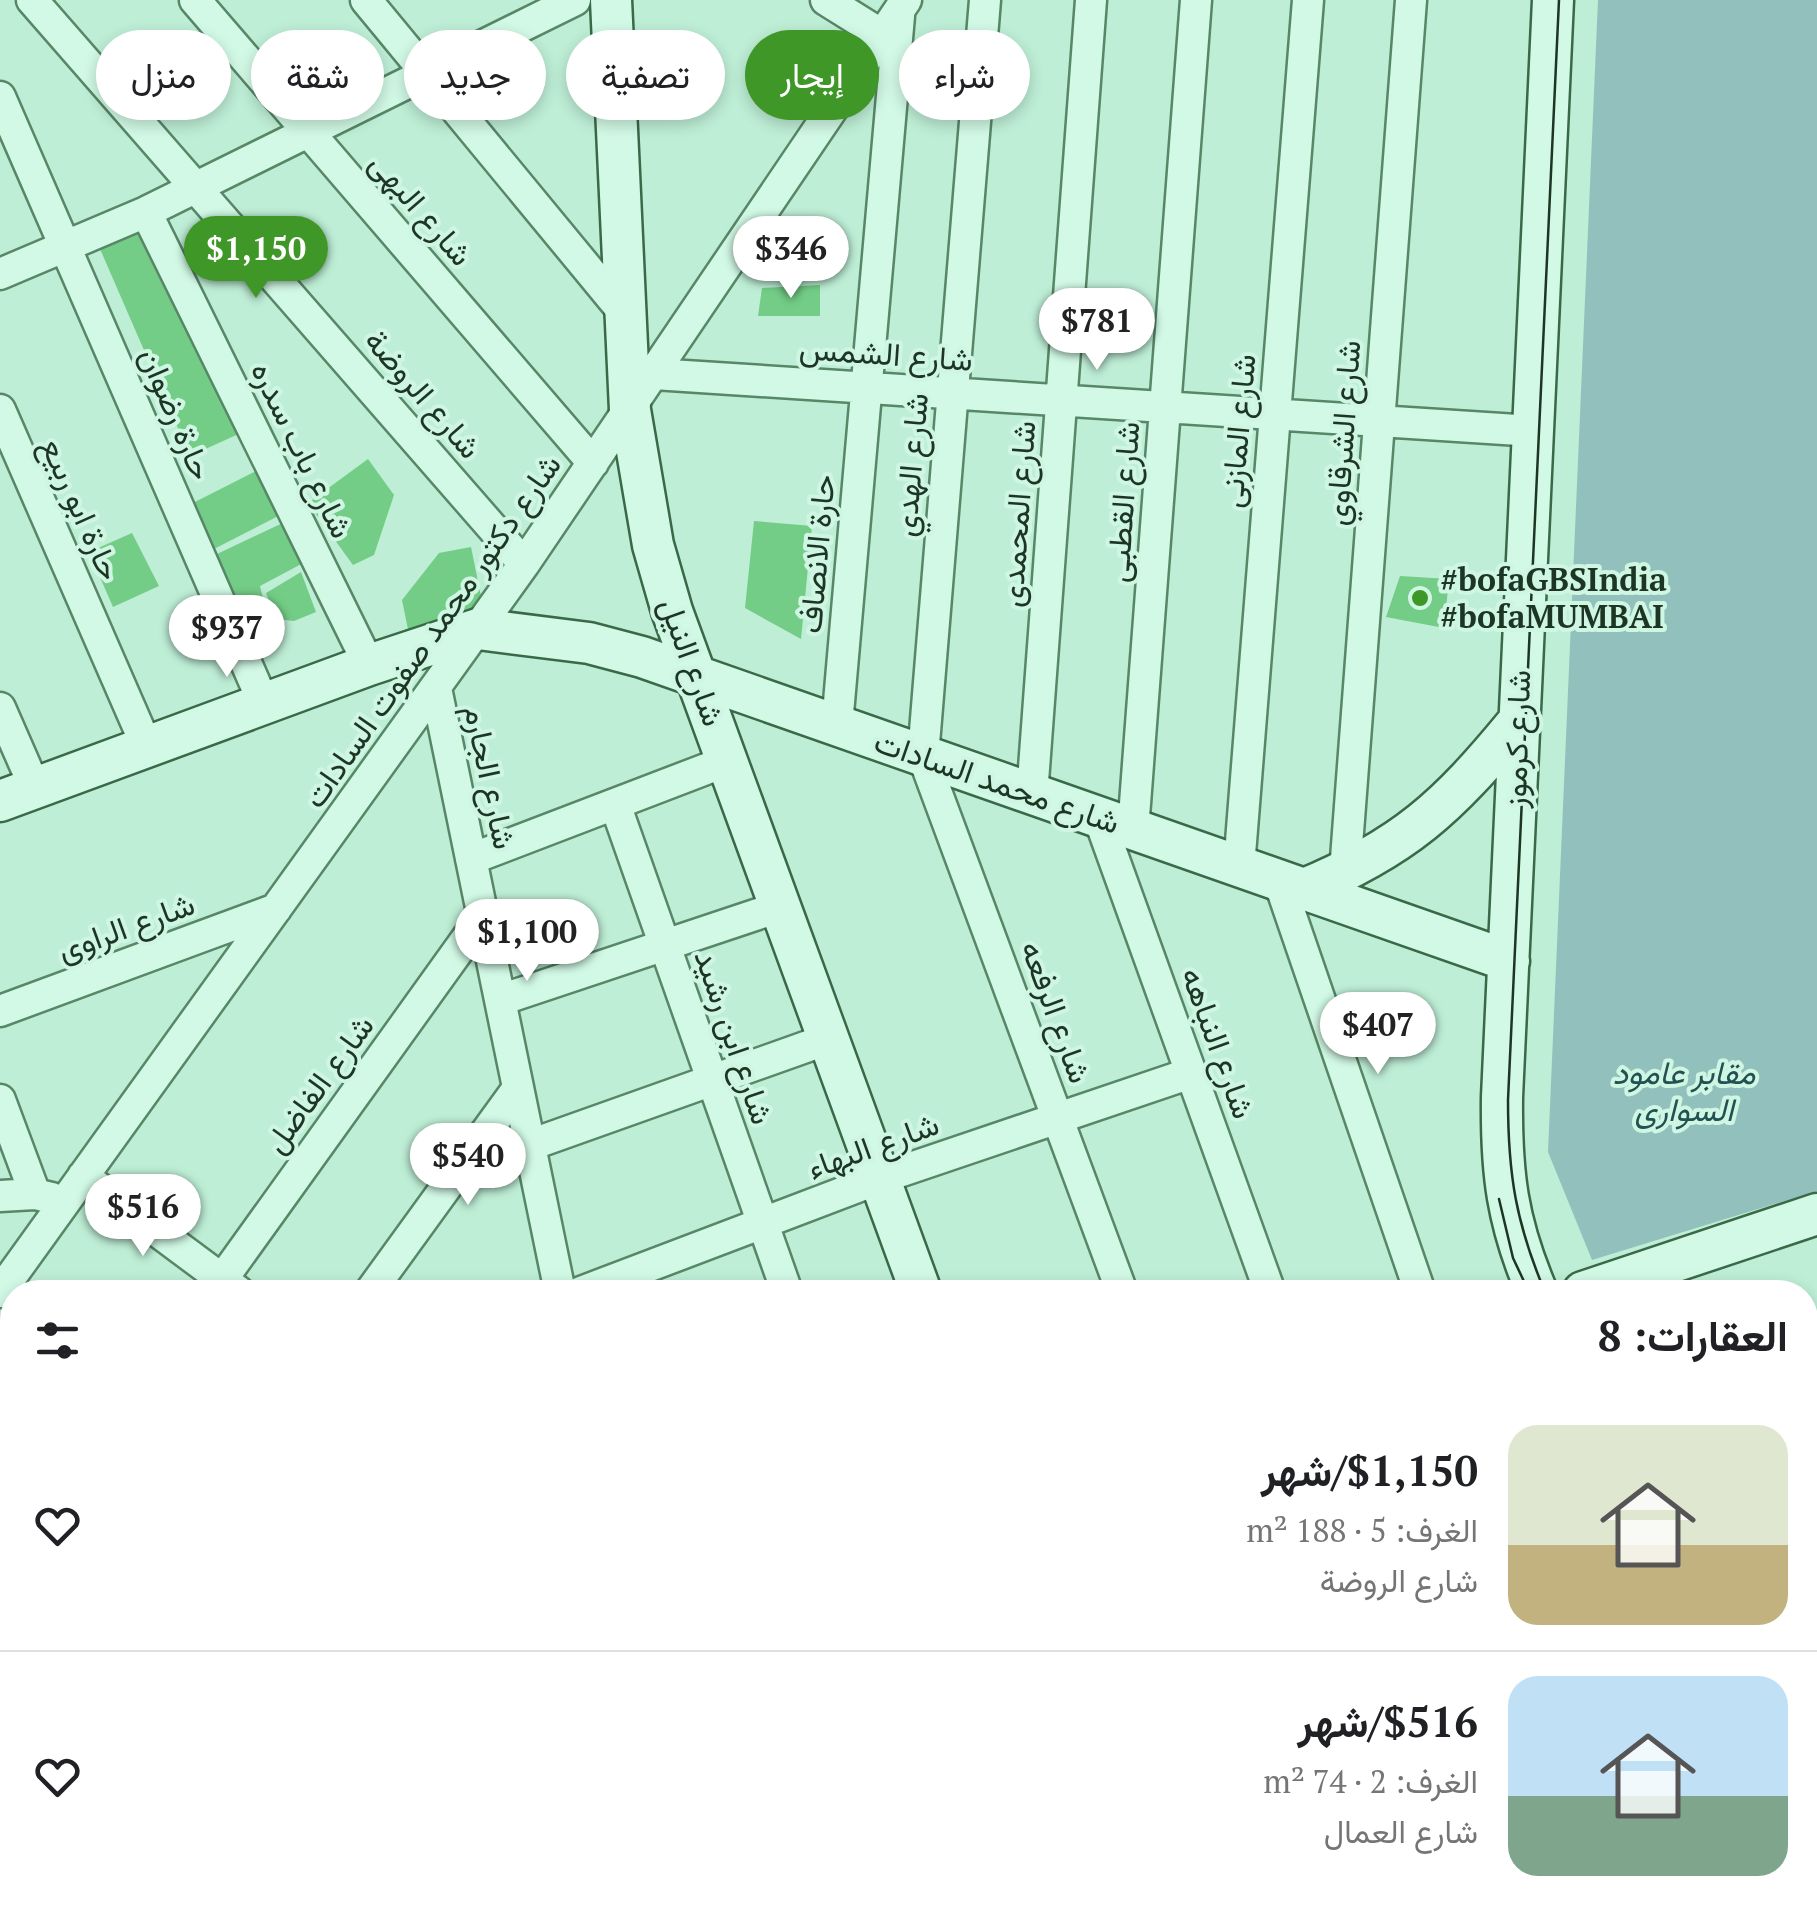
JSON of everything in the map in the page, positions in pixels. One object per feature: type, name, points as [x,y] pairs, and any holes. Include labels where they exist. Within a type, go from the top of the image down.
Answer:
[{"type":"main road","name":"شارع النيل","points":[[612,0],[630,410],[653,545],[672,611],[917,1280]]},
{"type":"main road","name":"شارع كرموز","points":[[1533,1280],[1509,1216],[1502,1097],[1553,0]]},
{"type":"main road","points":[[18,795],[478,628]]},
{"type":"main road","name":"شارع محمد السادات","points":[[478,628],[589,643],[696,676],[1509,962]]},
{"type":"main road","points":[[1290,886],[1345,872],[1408,836],[1454,797],[1517,722]]},
{"type":"main road","points":[[1620,1280],[1817,1214]]},
{"type":"street","name":"شارع الروضة","points":[[32,0],[524,564]]},
{"type":"street","name":"شارع البهى","points":[[194,0],[593,463]]},
{"type":"street","points":[[366,0],[404,44]]},
{"type":"street","points":[[497,30],[532,9],[576,0]]},
{"type":"street","points":[[826,0],[896,15]]},
{"type":"street","name":"شارع الهدي","points":[[923,756],[984,0]]},
{"type":"street","name":"شارع المحمدى","points":[[1032,795],[1091,0]]},
{"type":"street","name":"شارع القطبى","points":[[1116,824],[1165,407],[1196,0]]},
{"type":"street","name":"شارع المازنى","points":[[1238,867],[1308,0]]},
{"type":"street","name":"شارع الشرقاوي","points":[[1345,872],[1410,0]]},
{"type":"street","name":"شارع دكتور محمد صفوت السادات","points":[[6,1280],[49,1199],[84,1176],[436,688],[630,410],[896,15]]},
{"type":"street","name":"حارة الانصاف","points":[[837,725],[896,15]]},
{"type":"street","points":[[0,274],[146,212],[404,84]]},
{"type":"street","name":"حارة رضوان","points":[[0,97],[264,704]]},
{"type":"street","points":[[467,120],[626,314]]},
{"type":"street","name":"شارع باب سدره","points":[[146,212],[369,665]]},
{"type":"street","name":"شارع الشمس","points":[[654,374],[1533,432]]},
{"type":"street","name":"حارة ابو ربيع","points":[[0,410],[146,747]]},
{"type":"street","name":"شارع الجارم","points":[[436,688],[558,1280]]},
{"type":"street","points":[[0,708],[18,795]]},
{"type":"street","name":"شارع الرفعه","points":[[923,756],[1118,1280]]},
{"type":"street","points":[[471,860],[727,761]]},
{"type":"street","name":"شارع ابن رشيد","points":[[615,804],[783,1280]]},
{"type":"street","name":"شارع النباهه","points":[[1116,824],[1191,1074],[1266,1280]]},
{"type":"street","points":[[1290,886],[1416,1280]]},
{"type":"street","points":[[500,1000],[779,907]]},
{"type":"street","name":"شارع الراوى","points":[[0,1011],[276,909]]},
{"type":"street","name":"شارع الفاضل","points":[[230,1280],[483,916]]},
{"type":"street","points":[[530,1145],[828,1039]]},
{"type":"street","name":"شارع البهاء","points":[[613,1280],[881,1178],[1191,1074]]},
{"type":"street","points":[[379,1280],[518,1088]]},
{"type":"street","points":[[0,1100],[49,1199],[0,1196]]},
{"type":"street","points":[[84,1176],[213,1280]]},
{"type":"green space","name":"مقابر عامود السوارى","points":[[1598,0],[1817,0],[1817,1191],[1592,1260],[1548,1152]]},
{"type":"building","points":[[143,223],[243,432],[190,456],[97,242]]},
{"type":"building","points":[[820,285],[820,316],[758,316],[762,288]]},
{"type":"building","points":[[368,459],[394,495],[374,555],[353,565],[308,503]]},
{"type":"building","points":[[256,471],[262,482],[268,479],[286,512],[212,550],[189,505]]},
{"type":"building","points":[[289,520],[307,561],[260,586],[264,603],[242,615],[217,554]]},
{"type":"building","points":[[754,521],[812,526],[801,639],[745,608]]},
{"type":"building","points":[[132,533],[159,586],[113,607],[89,552]]},
{"type":"building","points":[[471,547],[484,611],[411,644],[402,600],[439,553]]},
{"type":"building","points":[[301,572],[316,612],[294,621],[275,619],[270,637],[259,645],[248,628],[274,614],[266,593]]},
{"type":"building","name":"#bofaGBSIndia #bofaMUMBAI","points":[[1400,576],[1449,579],[1444,628],[1386,617]]},
{"type":"tram line","points":[[1541,1280],[1516,1198],[1508,1100],[1559,0]]},
{"type":"tram line","points":[[1499,1199],[1513,1258],[1523,1280]]},
{"type":"place","name":"#bofaGBSIndia #bofaMUMBAI","points":[[1420,598]]}]
